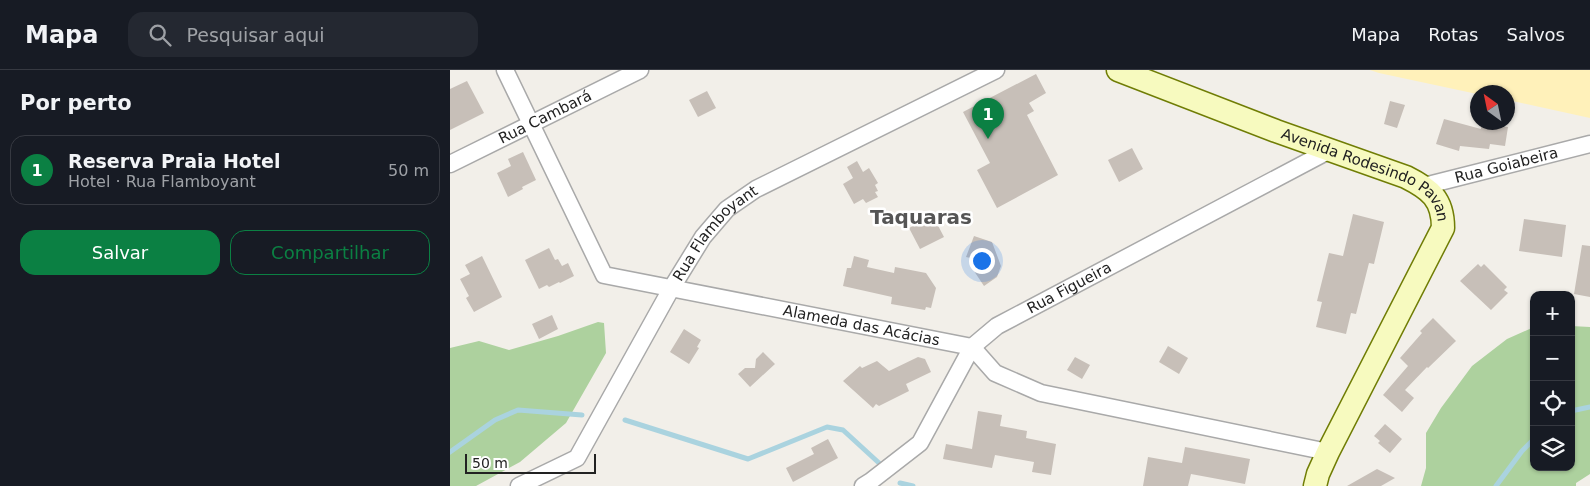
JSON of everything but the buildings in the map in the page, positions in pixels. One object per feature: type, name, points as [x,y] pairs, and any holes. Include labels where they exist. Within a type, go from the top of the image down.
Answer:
[{"type":"main road","name":"Avenida Rodesindo Pavan","points":[[1118,70],[1276,131],[1406,177],[1424,186],[1439,204],[1443,214],[1443,228],[1328,452],[1315,486]]},
{"type":"street","name":"Alameda das Acácias","points":[[505,70],[604,275],[972,347]]},
{"type":"street","name":"Rua Cambará","points":[[450,164],[640,70]]},
{"type":"street","name":"Rua Flamboyant","points":[[519,486],[576,458],[671,289],[703,237],[727,209],[749,194],[996,70]]},
{"type":"street","name":"Rua Goiabeira","points":[[1424,186],[1590,144]]},
{"type":"street","name":"Rua Figueira","points":[[863,486],[920,443],[972,347],[997,326],[1330,150]]},
{"type":"street","points":[[972,347],[996,373],[1041,393],[1328,452]]},
{"type":"green space","points":[[598,322],[604,323],[606,353],[566,423],[520,462],[476,486],[450,486],[450,348],[479,341],[509,350]]},
{"type":"green space","points":[[1575,326],[1590,327],[1590,474],[1576,483],[1576,486],[1421,486],[1426,468],[1426,433],[1441,408],[1472,366],[1507,339],[1530,329],[1530,471],[1575,471]]},
{"type":"sand","points":[[1370,70],[1590,70],[1590,118],[1515,102],[1515,85],[1470,85],[1470,92]]},
{"type":"waterway","points":[[1575,410],[1590,407]]},
{"type":"waterway","points":[[450,452],[495,420],[518,410],[582,415]]},
{"type":"waterway","points":[[625,420],[748,459],[827,427],[843,430],[879,463]]},
{"type":"waterway","points":[[1496,486],[1530,443]]},
{"type":"waterway","points":[[900,483],[913,486]]},
{"type":"place","name":"Reserva Praia Hotel","points":[[988,139]]},
{"type":"district","name":"Taquaras","points":[[921,217]]}]
